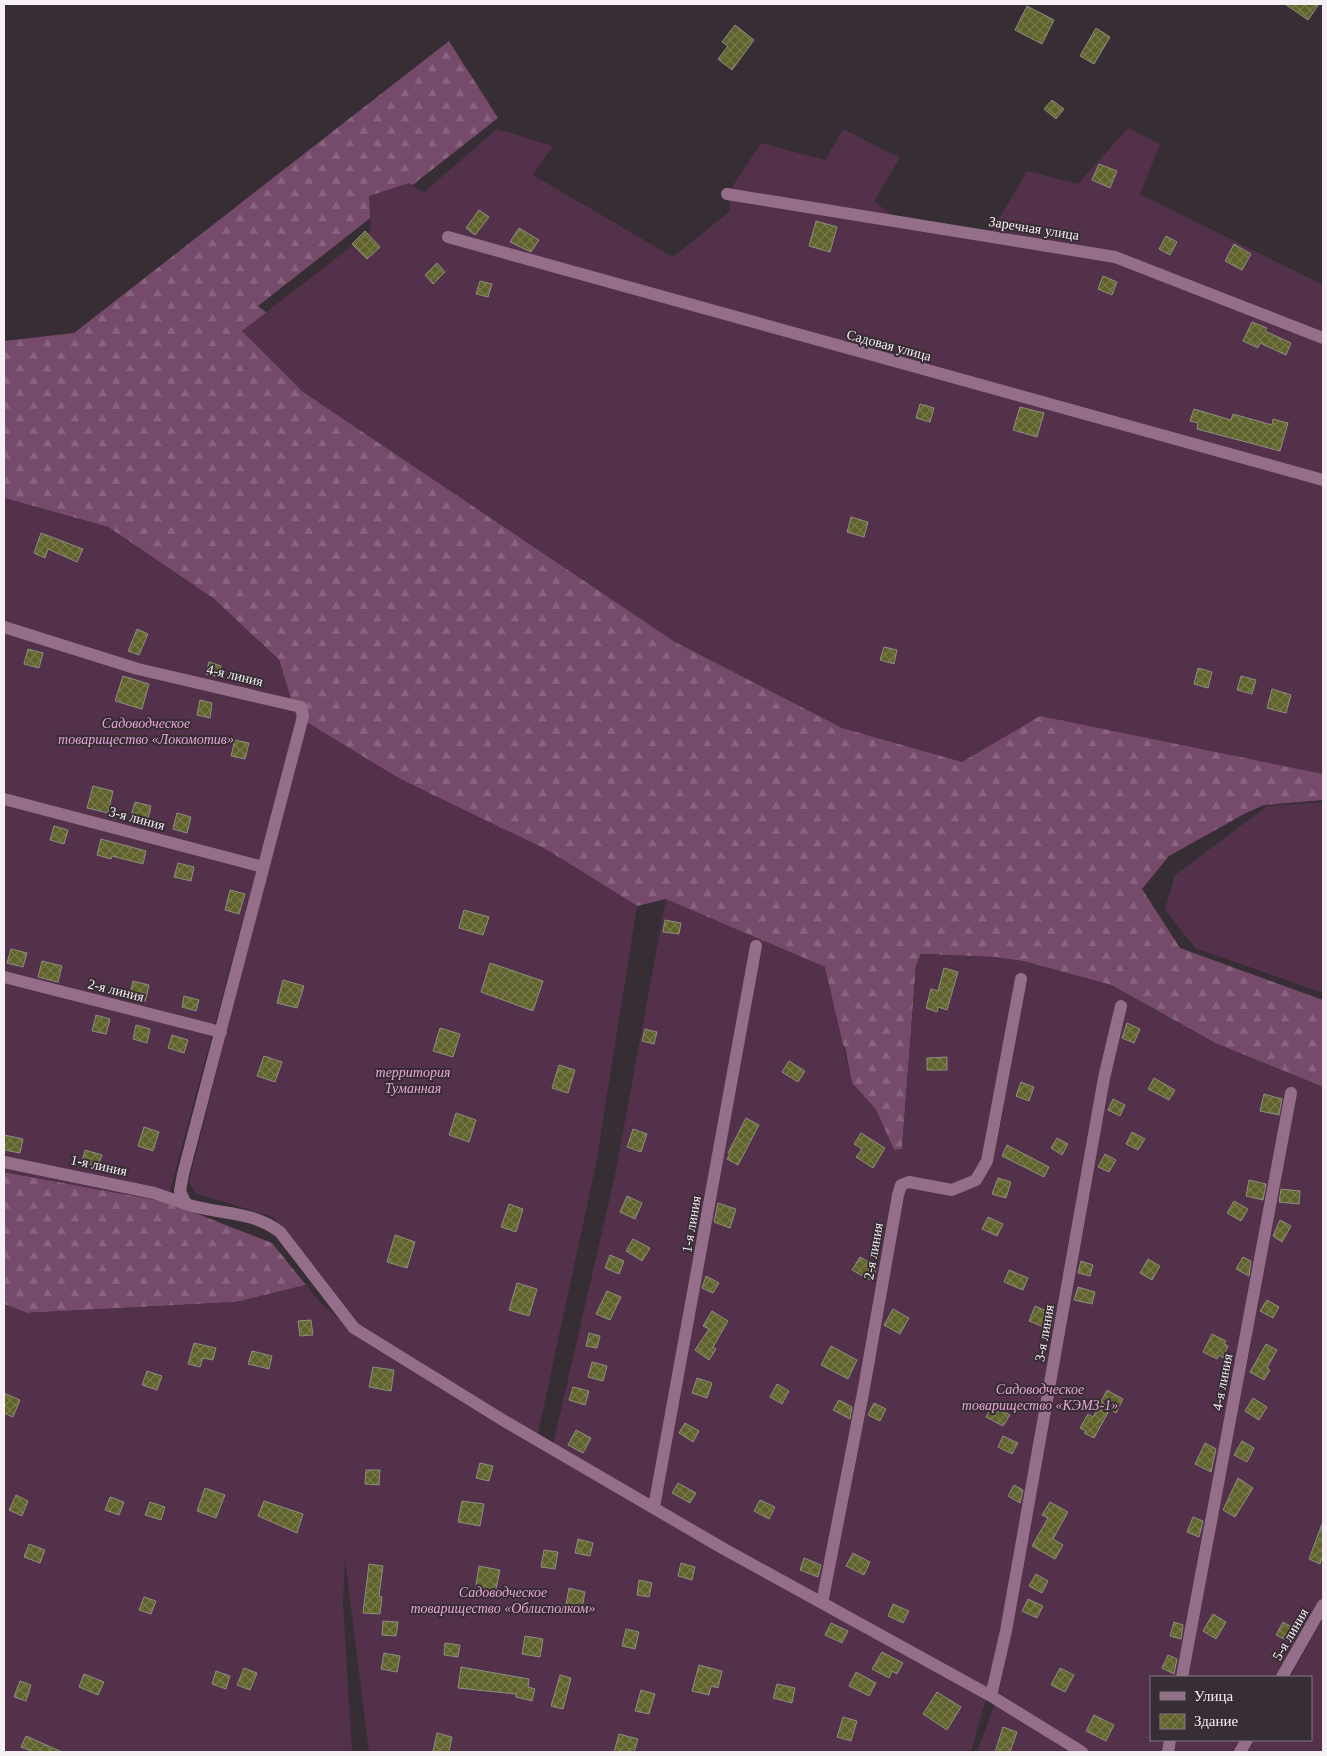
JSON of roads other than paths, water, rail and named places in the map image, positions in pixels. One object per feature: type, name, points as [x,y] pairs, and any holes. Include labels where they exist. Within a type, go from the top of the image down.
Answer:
[{"type":"street","name":"Заречная улица","points":[[727,194],[1115,257],[1323,338]]},
{"type":"street","name":"Садовая улица","points":[[448,237],[1323,480]]},
{"type":"street","name":"4-я линия","points":[[4,627],[138,669],[301,707],[303,716],[263,867]]},
{"type":"street","name":"3-я линия","points":[[4,798],[263,867]]},
{"type":"street","points":[[186,1204],[180,1191],[183,1174],[263,867]]},
{"type":"street","name":"1-я линия","points":[[654,1507],[756,946]]},
{"type":"street","name":"2-я линия","points":[[4,977],[221,1032]]},
{"type":"street","name":"2-я линия","points":[[822,1603],[901,1185],[909,1182],[952,1190],[976,1180],[986,1161],[1020,978]]},
{"type":"street","name":"3-я линия","points":[[991,1696],[1006,1630],[1104,1078],[1122,1006]]},
{"type":"street","name":"4-я линия","points":[[1182,1676],[1291,1093]]},
{"type":"street","name":"1-я линия","points":[[4,1162],[154,1192],[200,1209],[248,1216],[266,1222],[280,1232],[354,1328],[506,1422],[822,1603],[991,1696],[1082,1752]]},
{"type":"street","name":"5-я линия","points":[[1283,1676],[1323,1605]]},
{"type":"street","points":[[1240,1752],[1246,1741]]},
{"type":"park label","name":"Садоводческое товарищество «Локомотив»","points":[[146,732]]},
{"type":"park label","name":"территория Туманная","points":[[413,1080]]},
{"type":"park label","name":"Садоводческое товарищество «КЭМЗ-1»","points":[[1040,1398]]},
{"type":"park label","name":"Садоводческое товарищество «Облисполком»","points":[[503,1600]]}]
